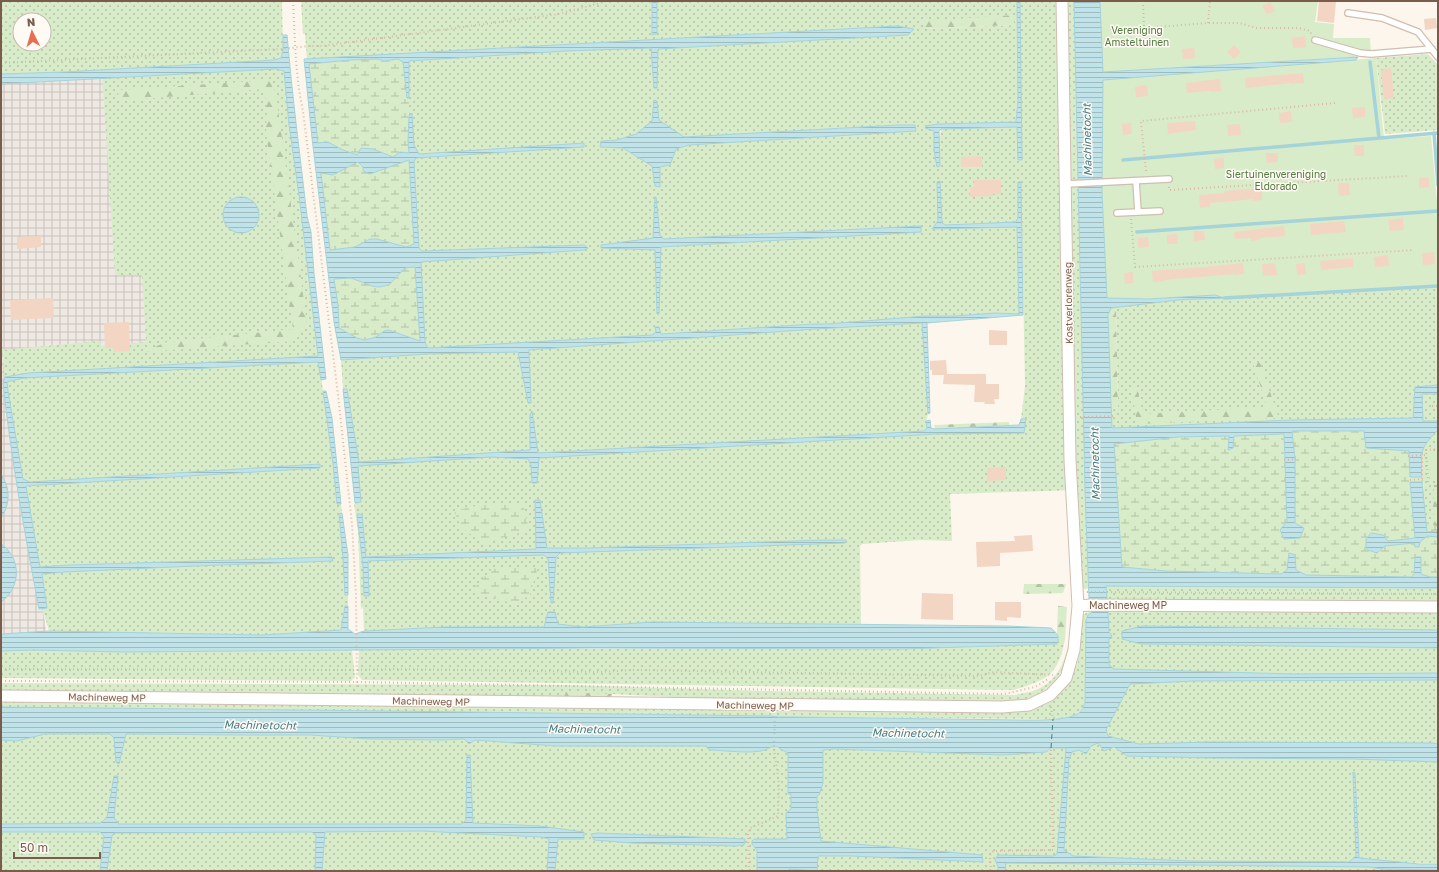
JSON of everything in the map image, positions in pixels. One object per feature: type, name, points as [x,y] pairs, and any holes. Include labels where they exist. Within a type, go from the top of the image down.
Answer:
[{"type":"street","name":"Kostverlorenweg","points":[[1062,1],[1071,184],[1070,460],[1078,606]]},
{"type":"street","name":"Machineweg MP","points":[[1,696],[1002,707],[1029,704],[1050,695],[1066,678],[1074,650],[1078,606],[1438,607]]},
{"type":"lane","points":[[1348,13],[1382,18],[1418,32],[1438,57]]},
{"type":"lane","points":[[1315,40],[1360,53],[1371,54],[1432,50]]},
{"type":"lane","points":[[1071,184],[1169,179]]},
{"type":"lane","points":[[1136,181],[1138,212]]},
{"type":"lane","points":[[1117,213],[1160,211]]},
{"type":"path","points":[[293,1],[298,86],[303,111],[338,395],[352,524],[356,596],[356,682]]},
{"type":"path","points":[[1,63],[281,49],[330,45],[559,14],[607,1]]},
{"type":"path","points":[[1143,1],[1144,28],[1208,23],[1239,23],[1257,28],[1299,28],[1310,32],[1315,40]]},
{"type":"path","points":[[1208,23],[1210,1]]},
{"type":"path","points":[[1145,161],[1141,121],[1335,103]]},
{"type":"path","points":[[1169,179],[1170,190],[1407,176]]},
{"type":"path","points":[[1131,212],[1135,267],[1414,250]]},
{"type":"path","points":[[1432,406],[1438,406]]},
{"type":"path","points":[[1080,417],[1115,416]]},
{"type":"path","points":[[1428,482],[1426,450],[1438,449]]},
{"type":"path","points":[[1408,456],[1427,455]]},
{"type":"path","points":[[1410,480],[1422,479],[1422,456]]},
{"type":"path","points":[[1284,460],[1296,460]]},
{"type":"path","points":[[1088,592],[1438,594]]},
{"type":"path","points":[[1,669],[391,669],[599,672],[636,670],[979,676],[994,672],[1007,672],[1053,675]]},
{"type":"path","points":[[1,681],[356,682],[1004,694],[1035,688],[1043,683]]},
{"type":"path","points":[[748,871],[748,835],[750,828],[778,816],[779,784],[774,749],[775,717]]},
{"type":"path","points":[[991,871],[990,855],[993,851],[1053,850],[1051,748]]},
{"type":"shaded area","points":[[129,73],[322,360],[32,375],[38,576],[48,643],[1,644],[1,82]]},
{"type":"green space","points":[[1,1],[282,1],[283,50],[281,58],[274,60],[64,72],[1,74]]},
{"type":"green space","points":[[301,1],[652,1],[652,35],[657,34],[657,1],[1017,1],[1018,100],[1016,122],[938,124],[926,128],[934,131],[934,150],[937,167],[940,158],[939,148],[941,129],[1018,127],[1018,159],[1022,160],[1020,1],[1074,1],[1085,490],[1089,588],[1079,590],[1075,490],[950,494],[952,541],[921,540],[862,544],[860,546],[861,624],[652,622],[583,627],[444,627],[364,631],[363,607],[361,609],[358,531],[354,504],[341,360],[427,354],[518,352],[528,403],[531,403],[529,350],[815,329],[922,323],[928,414],[926,421],[927,428],[924,431],[846,439],[969,432],[1024,433],[1026,419],[1021,419],[1025,386],[1021,182],[1018,182],[1018,217],[1016,222],[946,225],[942,223],[940,182],[938,221],[932,229],[1017,226],[1019,314],[925,316],[827,324],[354,354],[339,328],[309,59],[307,59],[305,34],[303,34]],"holes":[[[1013,15],[1014,25],[923,29]],[[897,26],[908,35],[658,49],[656,88],[654,88],[652,40]],[[657,101],[659,120],[684,137],[898,125],[915,126],[915,131],[689,145],[676,149],[670,165],[660,167],[660,186],[655,186]],[[656,197],[660,236],[664,239],[921,226],[921,231],[661,247]]]},
{"type":"green space","name":"Vereniging Amsteltuinen","points":[[1100,1],[1318,1],[1315,22],[1334,24],[1333,38],[1370,38],[1371,54],[1354,57],[1102,72]]},
{"type":"green space","points":[[1014,15],[1014,25],[923,29],[924,21]]},
{"type":"green space","points":[[1428,54],[1438,65],[1438,130],[1385,134],[1376,58]]},
{"type":"green space","name":"Siertuinenvereniging Eldorado","points":[[1376,58],[1384,139],[1431,136],[1438,212],[1438,288],[1149,299],[1107,298],[1102,192],[1102,80]]},
{"type":"green space","points":[[377,59],[385,61],[398,59],[403,61],[407,98],[409,98],[409,153],[393,157],[373,149],[363,167],[370,174],[409,159],[420,341],[368,354],[339,328],[338,305],[325,213],[309,64]]},
{"type":"green space","points":[[284,62],[298,165],[318,356],[55,376],[319,362],[337,503],[341,504],[342,513],[339,514],[345,595],[348,595],[348,606],[345,606],[341,630],[262,635],[49,631],[42,608],[46,608],[42,574],[332,561],[332,557],[40,567],[26,486],[320,468],[320,464],[30,482],[23,479],[7,382],[20,379],[5,380],[2,350],[100,341],[101,346],[146,342],[142,275],[115,275],[102,73]],"holes":[[[247,199],[255,205],[251,231],[240,232],[231,230],[225,223],[224,211]]]},
{"type":"green space","points":[[271,80],[276,94],[307,324],[295,341],[142,352],[167,342],[293,329],[266,133],[267,104],[263,89],[119,101],[118,90]]},
{"type":"green space","points":[[1438,285],[1438,385],[1415,387],[1413,418],[1290,420],[1263,424],[1112,428],[1112,410],[1118,407],[1116,307],[1222,297],[1215,295]]},
{"type":"green space","points":[[1116,307],[1118,407],[1112,410],[1108,315],[1111,308]]},
{"type":"green space","points":[[1253,363],[1260,363],[1279,418],[1137,424],[1131,383],[1136,383],[1143,414],[1267,407]]},
{"type":"green space","points":[[1422,394],[1438,394],[1438,527],[1433,525],[1426,517],[1421,453]]},
{"type":"green space","points":[[1290,420],[1423,423],[1421,453],[1426,517],[1433,525],[1438,527],[1438,577],[1430,577],[1421,574],[1421,557],[1415,557],[1414,574],[1411,577],[1306,575],[1296,570],[1295,555],[1289,554],[1287,570],[1281,574],[1166,571],[1122,567],[1114,444],[1178,437],[1229,436],[1228,450],[1233,448],[1234,436],[1284,434],[1284,457],[1294,462]]},
{"type":"green space","points":[[1009,422],[1009,425],[935,429],[934,425]]},
{"type":"green space","points":[[1428,451],[1438,451],[1438,480],[1430,481]]},
{"type":"green space","points":[[1434,485],[1438,485],[1438,526],[1433,527]]},
{"type":"green space","points":[[484,504],[523,504],[529,530],[483,544],[461,527],[454,511]]},
{"type":"green space","points":[[538,567],[530,595],[516,604],[470,592],[492,569]]},
{"type":"green space","points":[[1024,584],[1066,584],[1063,593],[1023,594]]},
{"type":"green space","points":[[1106,586],[1438,588],[1438,602],[1103,601]]},
{"type":"green space","points":[[1058,606],[1067,607],[1065,639],[1058,639]]},
{"type":"green space","points":[[1096,609],[1088,615],[1086,620],[1085,703],[1079,712],[1072,716],[1053,719],[1,707],[1,701],[1007,712],[1027,710],[1046,704],[1069,681],[1078,662],[1080,621],[1084,614]]},
{"type":"green space","points":[[1102,609],[1438,610],[1438,630],[1142,626],[1135,642],[1141,644],[1438,648],[1438,673],[1294,674],[1114,669],[1109,665],[1109,639],[1112,638]]},
{"type":"green space","points":[[1072,631],[1068,657],[1058,678],[1044,691],[1026,700],[999,704],[731,700],[612,694],[564,697],[1,692],[1,683],[567,685],[768,691],[1015,695],[1036,690],[1052,680],[1062,665],[1068,649]]},
{"type":"green space","points":[[1058,639],[1065,639],[1059,661],[1049,675],[1034,683],[1013,690],[362,680],[358,675],[359,649],[902,649],[1057,644]]},
{"type":"green space","points":[[33,650],[124,652],[352,650],[355,677],[351,681],[1,678],[1,651]]},
{"type":"green space","points":[[1438,680],[1438,744],[1209,742],[1139,744],[1108,736],[1106,730],[1130,684],[1194,681]]},
{"type":"green space","points":[[566,692],[612,694],[611,697],[564,697]]},
{"type":"green space","points":[[1,733],[310,735],[370,739],[464,739],[471,743],[475,740],[555,746],[706,746],[768,749],[771,747],[1003,755],[1048,750],[1051,748],[1091,746],[1098,743],[1113,747],[1127,756],[1352,759],[1438,762],[1438,863],[1358,862],[1438,866],[1438,871],[1,871]]},
{"type":"water","points":[[652,1],[657,1],[657,34],[652,35]]},
{"type":"water","points":[[1017,1],[1020,1],[1022,160],[1018,160],[1017,127],[941,129],[939,131],[940,166],[937,167],[934,150],[934,131],[925,128],[926,126],[938,124],[1016,122],[1018,100]]},
{"type":"water","name":"Machinetocht","points":[[1074,1],[1100,1],[1103,72],[1358,57],[1356,60],[1103,80],[1102,192],[1107,298],[1149,299],[1215,295],[1224,298],[1178,300],[1111,308],[1108,315],[1112,428],[1290,420],[1413,418],[1415,387],[1438,385],[1438,394],[1422,394],[1423,421],[1438,421],[1438,430],[1427,442],[1422,451],[1422,477],[1410,477],[1409,451],[1366,448],[1364,431],[1292,431],[1295,458],[1295,523],[1304,528],[1300,538],[1284,539],[1280,530],[1287,521],[1284,434],[1234,436],[1233,448],[1228,450],[1229,436],[1178,437],[1114,444],[1122,567],[1166,571],[1281,574],[1287,570],[1289,553],[1295,555],[1296,570],[1306,575],[1411,577],[1414,574],[1415,557],[1421,557],[1421,574],[1430,577],[1438,577],[1438,588],[1106,586],[1107,599],[1103,601],[1102,609],[1108,611],[1109,632],[1112,638],[1109,639],[1109,665],[1114,669],[1294,674],[1438,673],[1438,680],[1194,681],[1130,684],[1106,730],[1108,736],[1139,744],[1209,742],[1432,743],[1438,744],[1438,762],[1352,759],[1127,756],[1114,747],[1104,751],[1098,743],[1091,746],[1086,754],[1079,750],[1072,752],[1069,759],[1064,850],[1073,856],[1191,861],[1349,862],[1356,856],[1353,772],[1355,773],[1359,858],[1419,864],[1438,864],[1438,870],[1382,869],[1369,867],[1006,863],[1005,871],[998,871],[998,866],[995,860],[998,855],[1053,856],[1057,854],[1066,748],[1051,748],[1046,752],[1003,755],[834,749],[823,750],[823,783],[819,795],[817,796],[817,810],[821,841],[982,855],[983,862],[818,856],[817,871],[789,869],[789,871],[757,871],[757,850],[752,844],[752,841],[754,839],[787,839],[786,813],[791,809],[791,794],[788,794],[788,753],[778,747],[771,747],[766,750],[759,751],[742,752],[709,750],[706,746],[555,746],[475,740],[469,744],[464,739],[370,739],[310,735],[126,734],[119,764],[116,762],[114,738],[110,734],[45,734],[17,741],[1,740],[1,707],[1019,720],[1056,719],[1070,717],[1079,713],[1085,703],[1086,620],[1088,615],[1096,609],[1096,601],[1089,599],[1085,490]]},
{"type":"water","points":[[897,26],[914,29],[908,35],[658,49],[657,88],[654,88],[651,48],[566,51],[409,61],[409,98],[407,98],[403,62],[398,59],[385,61],[377,59],[350,60],[309,64],[318,143],[328,142],[357,155],[361,148],[373,149],[393,157],[400,152],[409,153],[409,116],[412,113],[414,145],[419,154],[584,143],[584,147],[416,158],[414,162],[419,248],[422,251],[584,245],[588,248],[584,250],[421,262],[425,342],[428,348],[652,335],[656,332],[655,327],[659,327],[661,334],[827,324],[925,316],[954,316],[996,313],[1019,314],[1017,227],[932,229],[938,221],[937,182],[940,181],[942,223],[946,225],[1016,222],[1018,217],[1018,182],[1021,182],[1023,315],[927,323],[930,413],[928,414],[922,323],[815,329],[529,350],[531,403],[528,403],[518,352],[427,354],[341,360],[334,322],[304,59]],"holes":[[[409,160],[414,244],[406,247],[377,239],[370,239],[355,247],[330,250],[321,173],[333,175],[358,162],[363,167],[363,171],[370,174]],[[415,267],[420,341],[389,330],[384,331],[376,337],[365,340],[357,338],[339,328],[338,305],[334,279],[351,278],[379,287],[389,285],[405,268]]]},
{"type":"water","points":[[283,35],[287,35],[307,216],[311,232],[326,379],[321,380],[318,362],[24,378],[7,382],[23,479],[30,482],[320,464],[320,468],[26,486],[40,567],[332,557],[333,561],[42,574],[47,608],[39,609],[14,468],[3,383],[5,377],[28,373],[318,356],[299,195],[289,125],[284,71],[276,69],[1,84],[1,74],[64,72],[274,60],[281,58],[283,50]]},
{"type":"water","points":[[654,100],[657,101],[659,120],[684,137],[898,125],[915,125],[916,131],[689,145],[676,149],[670,165],[660,167],[660,187],[655,186],[652,166],[623,148],[600,147],[601,141],[617,140],[636,134],[652,121]]},
{"type":"water","points":[[241,197],[251,200],[256,205],[259,215],[256,225],[251,230],[241,233],[231,230],[226,225],[223,215],[226,205],[231,200]]},
{"type":"water","points":[[655,197],[660,235],[664,239],[921,226],[921,232],[661,247],[659,314],[657,314],[655,250],[601,248],[601,245],[653,238]]},
{"type":"water","points":[[343,389],[347,389],[359,462],[530,450],[530,415],[532,411],[538,453],[924,431],[927,428],[926,421],[930,420],[931,428],[935,429],[1019,425],[1021,419],[1026,419],[1024,433],[936,434],[539,458],[537,483],[532,483],[531,465],[528,459],[491,457],[358,466],[361,502],[355,503]]},
{"type":"water","points":[[323,391],[326,391],[332,418],[341,504],[337,504]]},
{"type":"water","points":[[1,475],[8,491],[8,502],[1,518]]},
{"type":"water","points":[[1410,482],[1422,482],[1427,532],[1438,531],[1438,537],[1427,536],[1420,542],[1419,547],[1415,547],[1414,543],[1385,546],[1377,553],[1368,550],[1366,548],[1366,539],[1371,533],[1383,535],[1388,541],[1415,538]]},
{"type":"water","points":[[535,500],[540,500],[547,548],[846,540],[845,543],[560,553],[556,557],[553,603],[551,603],[548,559],[544,555],[368,561],[369,596],[364,596],[363,567],[357,514],[362,514],[366,557],[536,549]]},
{"type":"water","points":[[342,513],[348,555],[348,595],[345,595],[339,514]]},
{"type":"water","points":[[1,544],[13,557],[16,565],[16,573],[12,589],[8,596],[1,602]]},
{"type":"water","points":[[345,606],[348,606],[348,629],[355,634],[364,631],[444,627],[544,627],[548,612],[555,612],[558,624],[583,627],[652,622],[1006,626],[1051,628],[1056,633],[1058,639],[1057,644],[902,649],[593,648],[124,652],[33,650],[1,651],[1,634],[49,631],[262,635],[341,630]]},
{"type":"water","points":[[1142,626],[1438,630],[1438,648],[1141,644],[1122,639],[1122,631]]},
{"type":"water","points":[[467,755],[470,755],[473,823],[540,826],[584,832],[584,839],[558,839],[555,871],[547,871],[549,839],[541,837],[421,831],[325,832],[322,871],[315,871],[316,835],[312,832],[114,833],[112,836],[107,871],[100,871],[104,836],[100,832],[1,832],[1,824],[101,823],[107,817],[114,776],[118,776],[114,818],[119,824],[462,824],[466,820]]},
{"type":"water","points":[[598,833],[745,839],[744,845],[736,846],[632,843],[594,840],[591,834]]},
{"type":"building","points":[[1319,1],[1336,1],[1334,23],[1317,21]]},
{"type":"building","points":[[1270,2],[1275,11],[1267,14],[1262,6]]},
{"type":"building","points":[[1436,18],[1437,28],[1425,30],[1424,19]]},
{"type":"building","points":[[1305,36],[1306,47],[1293,48],[1292,38]]},
{"type":"building","points":[[1234,45],[1241,52],[1234,59],[1227,52]]},
{"type":"building","points":[[1194,48],[1195,58],[1183,59],[1182,49]]},
{"type":"building","points":[[1391,68],[1394,98],[1384,99],[1381,70]]},
{"type":"building","points":[[1303,73],[1304,83],[1246,88],[1245,78]]},
{"type":"building","points":[[1220,79],[1221,91],[1187,93],[1186,83]]},
{"type":"building","points":[[1147,85],[1148,96],[1136,97],[1135,87]]},
{"type":"building","points":[[1365,107],[1365,117],[1353,118],[1352,108]]},
{"type":"building","points":[[1291,111],[1292,122],[1280,123],[1279,113]]},
{"type":"building","points":[[1195,121],[1196,130],[1168,134],[1167,123]]},
{"type":"building","points":[[1131,123],[1132,134],[1123,135],[1122,124]]},
{"type":"building","points":[[1240,124],[1241,135],[1228,136],[1227,125]]},
{"type":"building","points":[[1354,145],[1364,145],[1364,156],[1355,156]]},
{"type":"building","points":[[1266,153],[1278,153],[1278,162],[1267,163]]},
{"type":"building","points":[[982,156],[982,167],[961,167],[961,157]]},
{"type":"building","points":[[1224,158],[1224,168],[1215,169],[1214,159]]},
{"type":"building","points":[[1419,178],[1429,178],[1429,187],[1419,188]]},
{"type":"building","points":[[974,180],[1001,180],[1001,194],[993,194],[993,196],[970,197],[970,188],[974,187]]},
{"type":"building","points":[[1338,183],[1349,183],[1350,195],[1339,196]]},
{"type":"building","points":[[1262,188],[1262,200],[1253,201],[1253,199],[1210,203],[1210,207],[1200,208],[1199,195],[1225,193],[1224,191]]},
{"type":"building","points":[[1403,218],[1404,230],[1390,231],[1388,220]]},
{"type":"building","points":[[1344,221],[1346,232],[1311,235],[1310,224]]},
{"type":"building","points":[[1284,226],[1285,236],[1260,238],[1260,240],[1251,241],[1251,238],[1235,239],[1234,232]]},
{"type":"building","points":[[1194,231],[1204,231],[1205,240],[1194,241]]},
{"type":"building","points":[[1177,234],[1178,244],[1167,244],[1167,235]]},
{"type":"building","points":[[41,236],[41,247],[17,249],[17,237]]},
{"type":"building","points":[[1148,237],[1149,247],[1138,248],[1138,238]]},
{"type":"building","points":[[1434,252],[1435,264],[1423,265],[1422,253]]},
{"type":"building","points":[[1388,255],[1389,266],[1375,267],[1374,257]]},
{"type":"building","points":[[1353,258],[1353,267],[1321,270],[1320,261]]},
{"type":"building","points":[[1243,263],[1244,274],[1153,282],[1152,271]]},
{"type":"building","points":[[1275,263],[1277,275],[1263,276],[1262,264]]},
{"type":"building","points":[[1305,263],[1306,274],[1297,275],[1296,264]]},
{"type":"building","points":[[1133,272],[1133,283],[1125,284],[1124,273]]},
{"type":"building","points":[[53,298],[54,318],[11,320],[10,300]]},
{"type":"building","points":[[129,322],[130,351],[114,352],[113,348],[105,348],[104,323]]},
{"type":"building","points":[[989,330],[1007,331],[1007,345],[989,345]]},
{"type":"building","points":[[946,360],[947,374],[986,374],[986,384],[999,384],[999,399],[994,399],[995,404],[974,402],[975,385],[943,384],[944,375],[932,375],[932,370],[930,370],[930,361]]},
{"type":"building","points":[[1006,467],[1006,480],[987,481],[987,468]]},
{"type":"building","points":[[1032,535],[1033,551],[1000,553],[1000,566],[977,567],[976,542],[1015,541],[1014,536]]},
{"type":"building","points":[[922,593],[953,594],[953,620],[921,619]]},
{"type":"building","points":[[995,602],[1021,602],[1021,618],[1007,617],[1007,621],[995,620]]},
{"type":"waterway","points":[[1370,62],[1379,138]]},
{"type":"waterway","points":[[1434,133],[1438,185]]},
{"type":"waterway","points":[[1123,160],[1438,133]]},
{"type":"waterway","points":[[1137,232],[1438,211]]},
{"type":"waterway","points":[[1224,298],[1438,286]]},
{"type":"ferry route","points":[[1051,748],[1053,719]]}]
